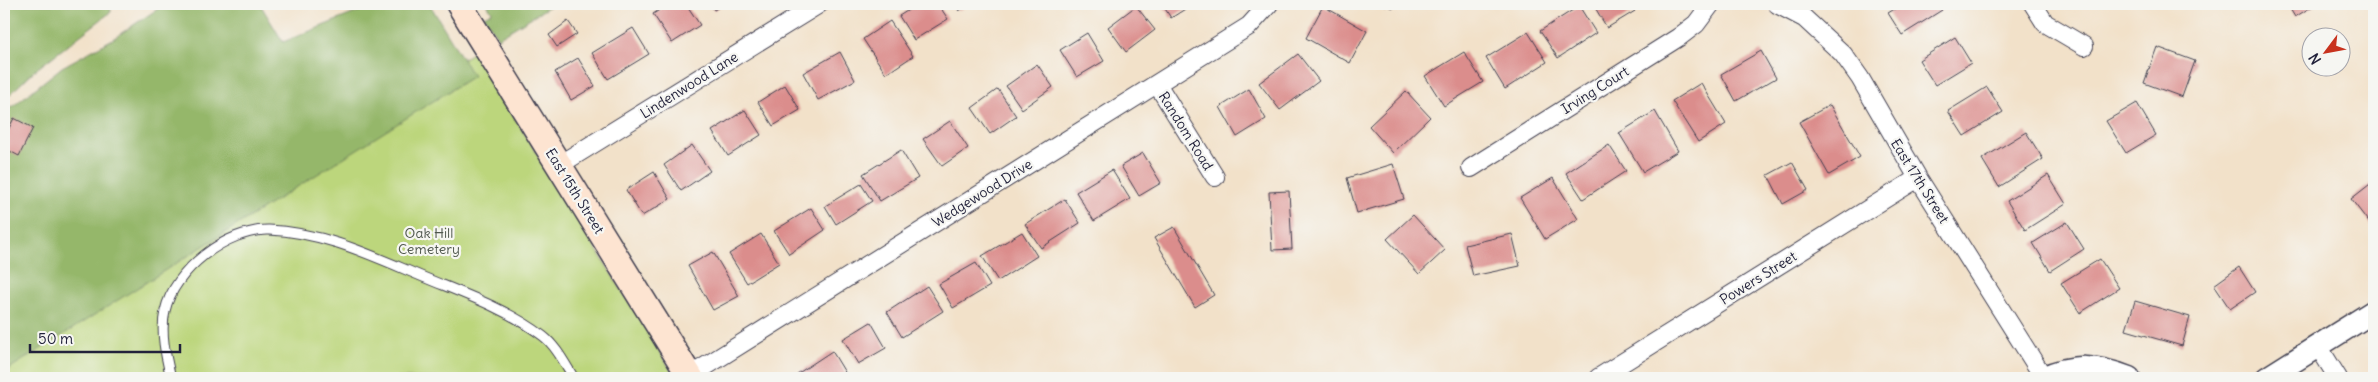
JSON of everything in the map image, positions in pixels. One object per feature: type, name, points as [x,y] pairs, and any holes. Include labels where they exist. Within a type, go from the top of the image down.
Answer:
[{"type":"main road","name":"East 15th Street","points":[[459,4],[691,377]]},
{"type":"street","name":"Lindenwood Lane","points":[[559,166],[819,4]]},
{"type":"street","name":"Wedgewood Drive","points":[[691,377],[1249,26],[1269,4]]},
{"type":"street","name":"Irving Court","points":[[1471,168],[1679,37],[1696,24],[1711,4]]},
{"type":"street","name":"East 17th Street","points":[[1777,4],[1804,18],[1843,54],[1860,78],[1918,178],[2043,378]]},
{"type":"street","points":[[2033,4],[2045,22],[2084,46]]},
{"type":"street","name":"Random Road","points":[[1156,84],[1215,177]]},
{"type":"street","name":"Powers Street","points":[[1598,378],[1918,178]]},
{"type":"street","points":[[2267,378],[2374,311]]},
{"type":"street","points":[[2318,346],[2338,378]]},
{"type":"street","points":[[2043,378],[2062,370],[2089,366],[2128,378]]},
{"type":"lane","points":[[171,378],[164,348],[165,311],[177,282],[200,257],[221,244],[243,235],[267,230],[304,234],[349,246],[479,300],[517,319],[544,337],[560,356],[574,378]]},
{"type":"green space","points":[[403,2],[418,4],[432,8],[473,76],[4,372],[4,102],[12,107],[62,67],[111,40],[165,4],[260,4],[283,42],[372,6]]},
{"type":"green space","points":[[4,4],[110,4],[111,12],[34,71],[4,100]]},
{"type":"green space","points":[[487,4],[553,4],[498,38],[484,16],[492,12]]},
{"type":"green space","name":"Oak Hill Cemetery","points":[[474,52],[676,378],[4,378],[4,342]]},
{"type":"building","points":[[669,4],[686,4],[700,25],[672,43],[653,14]]},
{"type":"building","points":[[710,4],[724,4],[714,10]]},
{"type":"building","points":[[918,4],[938,4],[948,19],[914,40],[899,16]]},
{"type":"building","points":[[954,4],[969,4],[959,11]]},
{"type":"building","points":[[1162,4],[1193,4],[1171,18]]},
{"type":"building","points":[[1379,4],[1395,4],[1394,8]]},
{"type":"building","points":[[1593,4],[1630,4],[1635,11],[1607,28]]},
{"type":"building","points":[[1903,4],[1938,4],[1942,10],[1902,35],[1888,13]]},
{"type":"building","points":[[2287,4],[2316,4],[2295,17]]},
{"type":"building","points":[[1136,6],[1155,30],[1126,52],[1108,27]]},
{"type":"building","points":[[1323,6],[1367,31],[1350,63],[1306,38]]},
{"type":"building","points":[[1579,6],[1596,33],[1558,58],[1540,31]]},
{"type":"building","points":[[568,21],[577,34],[557,47],[549,35]]},
{"type":"building","points":[[890,21],[913,56],[886,74],[863,39]]},
{"type":"building","points":[[633,28],[649,54],[608,79],[592,53]]},
{"type":"building","points":[[1528,32],[1547,62],[1505,89],[1486,58]]},
{"type":"building","points":[[1087,33],[1104,61],[1077,77],[1060,50]]},
{"type":"building","points":[[1955,37],[1971,63],[1935,85],[1919,60]]},
{"type":"building","points":[[2157,47],[2195,61],[2182,97],[2144,83]]},
{"type":"building","points":[[1761,51],[1776,78],[1736,101],[1721,74]]},
{"type":"building","points":[[840,52],[855,80],[818,100],[803,73]]},
{"type":"building","points":[[1464,52],[1483,82],[1444,106],[1425,76]]},
{"type":"building","points":[[1298,54],[1319,81],[1280,110],[1259,83]]},
{"type":"building","points":[[578,58],[595,86],[571,100],[555,72]]},
{"type":"building","points":[[1037,64],[1053,87],[1022,109],[1006,86]]},
{"type":"building","points":[[1701,83],[1726,124],[1698,142],[1672,101]]},
{"type":"building","points":[[785,85],[800,110],[773,126],[758,102]]},
{"type":"building","points":[[1987,87],[2003,112],[1964,136],[1948,111]]},
{"type":"building","points":[[998,89],[1016,116],[990,134],[972,108]]},
{"type":"building","points":[[1249,89],[1266,119],[1237,137],[1220,107]]},
{"type":"building","points":[[1406,91],[1430,117],[1393,153],[1369,126]]},
{"type":"building","points":[[2137,103],[2156,135],[2126,153],[2106,121]]},
{"type":"building","points":[[1830,105],[1860,157],[1829,175],[1799,122]]},
{"type":"building","points":[[745,110],[761,135],[728,156],[712,131]]},
{"type":"building","points":[[1655,111],[1678,151],[1643,172],[1619,133]]},
{"type":"building","points":[[14,118],[33,128],[19,156],[4,148],[4,138]]},
{"type":"building","points":[[950,121],[968,148],[942,166],[923,139]]},
{"type":"building","points":[[2026,132],[2043,159],[1999,187],[1982,159]]},
{"type":"building","points":[[692,145],[710,171],[681,191],[664,165]]},
{"type":"building","points":[[1609,145],[1626,171],[1583,199],[1566,173]]},
{"type":"building","points":[[901,150],[918,178],[880,201],[863,174]]},
{"type":"building","points":[[1143,153],[1161,183],[1139,196],[1121,166]]},
{"type":"building","points":[[1792,162],[1808,190],[1783,204],[1768,175]]},
{"type":"building","points":[[1393,164],[1404,199],[1357,213],[1347,178]]},
{"type":"building","points":[[1112,170],[1130,199],[1094,221],[1076,192]]},
{"type":"building","points":[[654,172],[670,199],[642,216],[626,190]]},
{"type":"building","points":[[2048,175],[2066,204],[2025,230],[2007,201]]},
{"type":"building","points":[[1553,178],[1578,219],[1545,239],[1520,198]]},
{"type":"building","points":[[2374,181],[2374,229],[2351,199]]},
{"type":"building","points":[[861,184],[872,201],[836,224],[825,206]]},
{"type":"building","points":[[1289,191],[1292,249],[1272,250],[1269,192]]},
{"type":"building","points":[[1065,199],[1080,223],[1041,248],[1025,224]]},
{"type":"building","points":[[811,208],[825,230],[789,254],[774,231]]},
{"type":"building","points":[[1413,215],[1445,250],[1419,274],[1387,239]]},
{"type":"building","points":[[2067,222],[2084,249],[2050,271],[2033,243]]},
{"type":"building","points":[[1174,227],[1214,295],[1195,307],[1154,238]]},
{"type":"building","points":[[1022,232],[1037,256],[998,281],[982,256]]},
{"type":"building","points":[[761,234],[779,263],[747,283],[729,254]]},
{"type":"building","points":[[1512,234],[1520,266],[1473,276],[1465,245]]},
{"type":"building","points":[[713,252],[739,296],[713,310],[688,266]]},
{"type":"building","points":[[2100,259],[2119,288],[2080,313],[2061,283]]},
{"type":"building","points":[[976,263],[990,286],[953,308],[939,284]]},
{"type":"building","points":[[2239,267],[2255,292],[2230,309],[2214,285]]},
{"type":"building","points":[[927,286],[943,311],[902,337],[887,312]]},
{"type":"building","points":[[2135,301],[2190,317],[2182,346],[2126,330]]},
{"type":"building","points":[[871,322],[886,348],[858,364],[843,339]]},
{"type":"building","points":[[832,351],[846,374],[840,378],[800,378],[797,374]]}]
